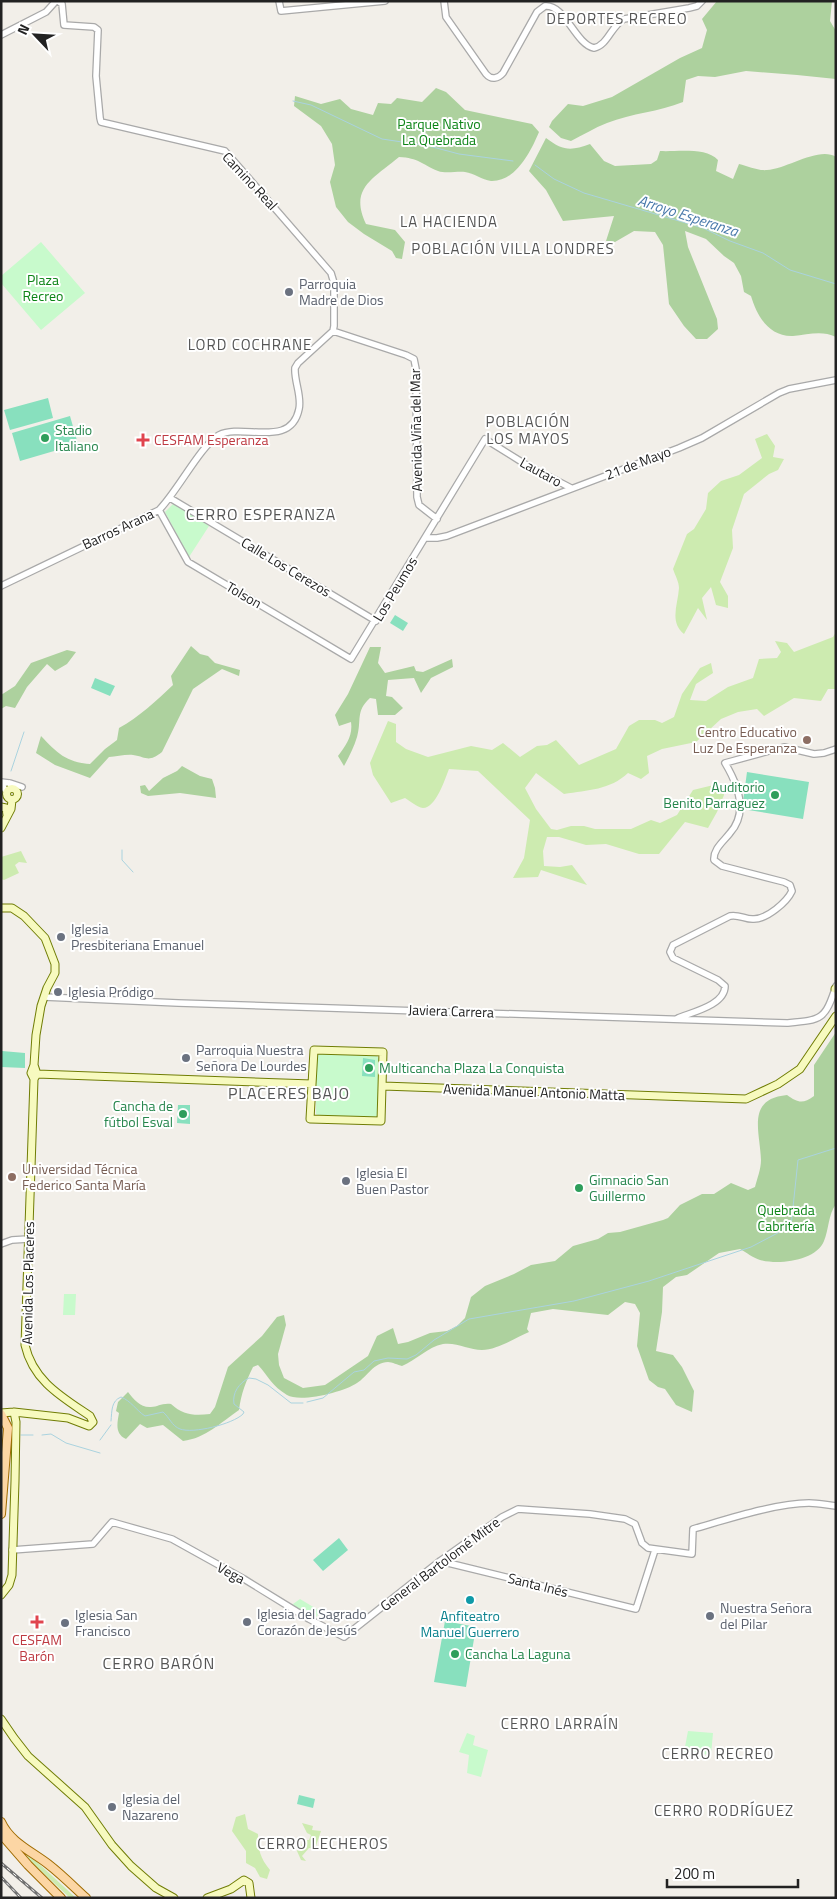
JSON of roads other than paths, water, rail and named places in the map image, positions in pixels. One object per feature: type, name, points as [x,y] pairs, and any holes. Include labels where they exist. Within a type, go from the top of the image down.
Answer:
[{"type":"main road","points":[[1,828],[16,805],[10,796],[1,806],[7,811],[7,818]]},
{"type":"main road","name":"Avenida Los Placeres","points":[[1,908],[12,908],[21,913],[48,943],[56,968],[44,997],[38,1024],[34,1065],[24,1325],[26,1351],[42,1380],[54,1392],[90,1416],[93,1422],[89,1426],[68,1418],[14,1412],[1,1414]]},
{"type":"main road","name":"Avenida Manuel Antonio Matta","points":[[383,1086],[698,1100],[710,1098],[746,1099],[793,1075],[806,1061],[836,1016]]},
{"type":"main road","points":[[314,1050],[383,1052],[383,1086],[382,1121],[310,1119],[314,1050]]},
{"type":"main road","points":[[35,1076],[312,1084]]},
{"type":"main road","points":[[1,1595],[11,1581],[16,1430],[14,1412]]},
{"type":"main road","points":[[1,1414],[8,1428],[1,1514]]},
{"type":"main road","points":[[1,1718],[28,1756],[85,1807],[112,1845],[131,1866],[156,1888],[174,1898]]},
{"type":"main road","points":[[1,1822],[15,1841],[48,1864],[86,1898]]},
{"type":"main road","points":[[1,1834],[61,1898]]},
{"type":"main road","points":[[1,1839],[24,1867],[54,1898]]},
{"type":"main road","points":[[207,1898],[231,1889],[244,1880],[248,1883],[251,1898]]},
{"type":"street","points":[[1,35],[46,12],[57,1]]},
{"type":"street","name":"Camino Real","points":[[57,1],[62,4],[64,25],[94,27],[98,30],[96,76],[101,122],[225,151],[330,273],[334,282],[333,331]]},
{"type":"street","points":[[279,1],[281,11],[385,1]]},
{"type":"street","points":[[444,1],[446,17],[486,74],[494,78],[499,77],[503,73],[537,12],[545,6],[554,7],[585,43],[594,48],[603,44],[615,25],[624,19],[689,8],[697,6],[702,1]]},
{"type":"street","name":"Barros Arana","points":[[1,586],[159,510],[170,498],[207,445],[219,435],[238,432],[280,431],[295,422],[300,405],[296,368],[298,362],[333,331]]},
{"type":"street","name":"Avenida Viña del Mar","points":[[333,331],[414,359],[416,369],[416,497],[419,505],[437,518]]},
{"type":"street","name":"21 de Mayo","points":[[425,538],[447,536],[702,438],[788,389],[836,380]]},
{"type":"street","name":"Los Peumos","points":[[351,659],[376,621],[485,439]]},
{"type":"street","name":"Lautaro","points":[[485,439],[560,484],[571,488]]},
{"type":"street","points":[[557,494],[560,484]]},
{"type":"street","name":"Calle Los Cerezos","points":[[170,498],[376,621]]},
{"type":"street","name":"Tolson","points":[[159,510],[188,562],[351,659]]},
{"type":"street","points":[[430,530],[435,537]]},
{"type":"street","points":[[676,1019],[716,1002],[722,997],[725,986],[718,980],[673,958],[670,952],[673,945],[726,917],[735,915],[750,919],[760,918],[786,899],[792,891],[790,885],[784,882],[722,866],[715,862],[714,854],[736,825],[739,809],[737,785],[725,762],[784,747],[814,754],[836,749]]},
{"type":"street","points":[[1,783],[22,787]]},
{"type":"street","points":[[1,783],[10,796]]},
{"type":"street","points":[[9,783],[10,796]]},
{"type":"street","name":"Javiera Carrera","points":[[44,997],[780,1023],[815,1020],[823,1015],[828,1008],[835,988]]},
{"type":"street","points":[[1,1244],[12,1240],[28,1239]]},
{"type":"street","points":[[655,1550],[692,1554],[693,1529],[762,1511],[796,1505],[809,1503],[836,1506]]},
{"type":"street","name":"General Bartolomé Mitre","points":[[344,1637],[440,1561],[502,1517],[518,1509],[574,1512],[625,1519],[637,1527],[644,1546],[655,1550]]},
{"type":"street","name":"Vega","points":[[12,1550],[93,1544],[112,1522],[172,1540],[244,1579],[309,1619],[344,1637]]},
{"type":"street","name":"Santa Inés","points":[[440,1561],[636,1609],[655,1550]]},
{"type":"waterway","name":"Arroyo Esperanza","points":[[293,101],[311,105],[382,139],[429,146],[459,154],[513,161]]},
{"type":"waterway","name":"Arroyo Esperanza","points":[[535,165],[554,179],[584,193],[703,228],[730,241],[763,253],[790,270],[836,284]]},
{"type":"waterway","points":[[11,771],[24,732]]},
{"type":"waterway","points":[[122,850],[122,860],[133,872]]},
{"type":"waterway","name":"Quebrada Cabritería","points":[[307,1402],[323,1398],[354,1372],[364,1370],[374,1361],[388,1358],[407,1359],[416,1355],[434,1340],[469,1319],[574,1301],[649,1281],[751,1247],[791,1226],[798,1160],[836,1148]]},
{"type":"waterway","points":[[111,1421],[115,1401],[121,1397],[145,1416],[163,1412],[180,1429],[203,1429],[222,1424],[243,1414],[244,1412],[234,1404],[234,1396],[239,1386],[249,1378],[268,1385],[291,1403],[303,1403]]},
{"type":"waterway","points":[[100,1440],[111,1425]]},
{"type":"waterway","points":[[42,1435],[51,1434],[66,1443],[100,1453]]},
{"type":"waterway","points":[[21,1435],[33,1435]]},
{"type":"railway","points":[[1,1863],[42,1898]]},
{"type":"railway","points":[[1,1877],[21,1898]]},
{"type":"place","name":"Parroquia Madre de Dios","points":[[289,292]]},
{"type":"place","name":"Stadio Italiano","points":[[45,438]]},
{"type":"place","name":"CESFAM Esperanza","points":[[143,440]]},
{"type":"place","name":"Centro Educativo Luz De Esperanza","points":[[807,740]]},
{"type":"place","name":"Auditorio Benito Parraguez","points":[[775,795]]},
{"type":"place","name":"Iglesia Presbiteriana Emanuel","points":[[61,937]]},
{"type":"place","name":"Iglesia Pródigo","points":[[58,992]]},
{"type":"place","name":"Parroquia Nuestra Señora De Lourdes","points":[[186,1058]]},
{"type":"place","name":"Multicancha Plaza La Conquista","points":[[369,1068]]},
{"type":"place","name":"Cancha de fútbol Esval","points":[[183,1114]]},
{"type":"place","name":"Universidad Técnica Federico Santa María","points":[[12,1177]]},
{"type":"place","name":"Iglesia El Buen Pastor","points":[[346,1181]]},
{"type":"place","name":"Gimnacio San Guillermo","points":[[579,1188]]},
{"type":"place","name":"Anfiteatro Manuel Guerrero","points":[[470,1600]]},
{"type":"place","name":"Nuestra Señora del Pilar","points":[[710,1616]]},
{"type":"place","name":"CESFAM Barón","points":[[37,1622]]},
{"type":"place","name":"Iglesia del Sagrado Corazón de Jesús","points":[[247,1622]]},
{"type":"place","name":"Iglesia San Francisco","points":[[65,1623]]},
{"type":"place","name":"Cancha La Laguna","points":[[455,1654]]},
{"type":"place","name":"Iglesia del Nazareno","points":[[112,1807]]},
{"type":"district","name":"DEPORTES RECREO","points":[[617,19]]},
{"type":"district","name":"LA HACIENDA","points":[[449,222]]},
{"type":"district","name":"POBLACIÓN VILLA LONDRES","points":[[513,249]]},
{"type":"district","name":"LORD COCHRANE","points":[[250,345]]},
{"type":"district","name":"POBLACIÓN LOS MAYOS","points":[[528,430]]},
{"type":"district","name":"CERRO ESPERANZA","points":[[261,514]]},
{"type":"district","name":"PLACERES BAJO","points":[[289,1093]]},
{"type":"district","name":"CERRO BARÓN","points":[[159,1663]]},
{"type":"district","name":"CERRO LARRAÍN","points":[[560,1724]]},
{"type":"district","name":"CERRO RECREO","points":[[718,1754]]},
{"type":"district","name":"CERRO RODRÍGUEZ","points":[[724,1811]]},
{"type":"district","name":"CERRO LECHEROS","points":[[323,1844]]},
{"type":"park label","name":"Parque Nativo La Quebrada","points":[[439,132]]},
{"type":"park label","name":"Plaza Recreo","points":[[43,288]]}]
